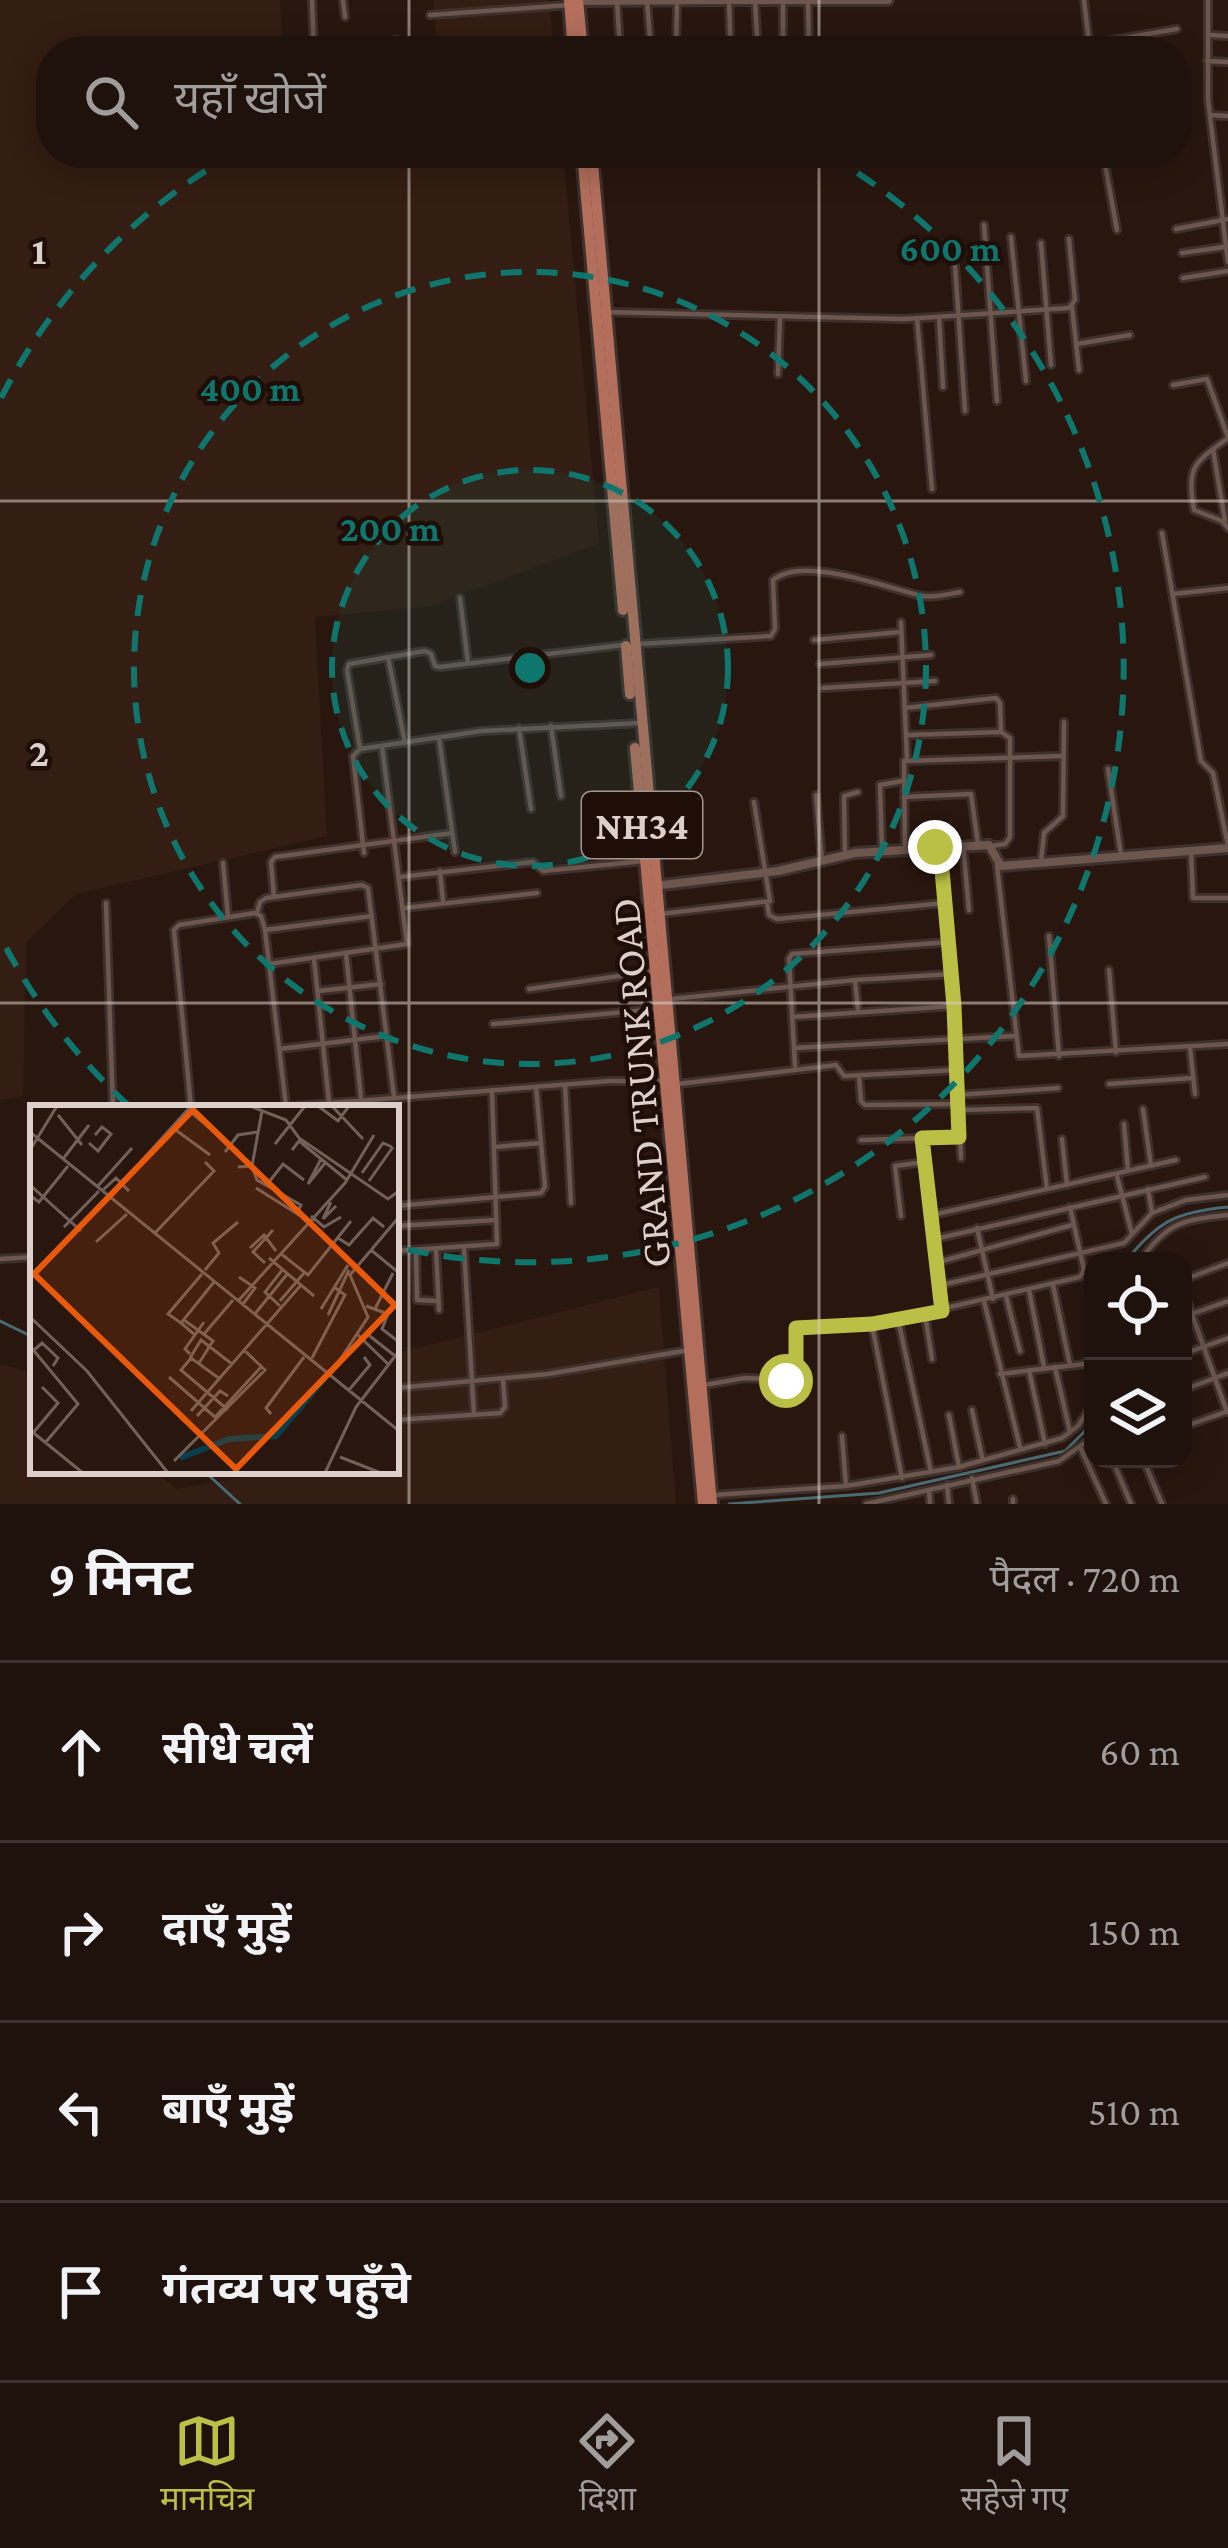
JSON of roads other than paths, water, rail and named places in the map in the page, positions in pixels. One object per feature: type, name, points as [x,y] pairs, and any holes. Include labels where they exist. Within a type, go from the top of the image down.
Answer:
[{"type":"highway","points":[[573,36],[574,2]]},
{"type":"highway","points":[[574,2],[580,36]]},
{"type":"highway","name":"GRAND TRUNK ROAD","points":[[588,168],[651,886],[654,971],[662,1005]]},
{"type":"highway","name":"GRAND TRUNK ROAD","points":[[589,168],[606,312],[629,638]]},
{"type":"highway","name":"GRAND TRUNK ROAD","points":[[637,723],[644,861],[658,914],[662,1005],[708,1500]]},
{"type":"highway","name":"GRAND TRUNK ROAD","points":[[669,1083],[689,1350],[698,1386]]},
{"type":"street","points":[[312,0],[313,36]]},
{"type":"street","points":[[343,0],[345,17]]},
{"type":"street","points":[[676,36],[677,0]]},
{"type":"street","points":[[729,0],[730,34]]},
{"type":"street","points":[[758,36],[759,0]]},
{"type":"street","points":[[784,36],[788,0]]},
{"type":"street","points":[[430,15],[574,2],[888,0]]},
{"type":"street","points":[[1084,0],[1088,36]]},
{"type":"street","points":[[1208,0],[1209,115],[1224,191],[1228,262]]},
{"type":"street","points":[[617,1],[619,36]]},
{"type":"street","points":[[647,1],[650,36]]},
{"type":"street","points":[[808,1],[809,36]]},
{"type":"street","points":[[1138,36],[1177,28]]},
{"type":"street","points":[[1209,35],[1228,36]]},
{"type":"street","points":[[1207,61],[1228,62]]},
{"type":"street","points":[[1209,115],[1228,116]]},
{"type":"street","points":[[1216,162],[1228,161]]},
{"type":"street","points":[[1106,168],[1118,230]]},
{"type":"street","points":[[1176,229],[1226,219]]},
{"type":"street","points":[[984,225],[998,401]]},
{"type":"street","points":[[1011,237],[1026,381]]},
{"type":"street","points":[[1069,239],[1079,370]]},
{"type":"street","points":[[1040,243],[1051,365]]},
{"type":"street","points":[[1182,253],[1227,246]]},
{"type":"street","points":[[955,265],[965,412]]},
{"type":"street","points":[[1183,278],[1228,272]]},
{"type":"street","points":[[606,312],[916,318],[1072,307]]},
{"type":"street","points":[[778,374],[780,317]]},
{"type":"street","points":[[939,317],[943,387]]},
{"type":"street","points":[[916,318],[932,489]]},
{"type":"street","points":[[1077,344],[1130,335]]},
{"type":"street","points":[[1173,385],[1208,379],[1228,438],[1192,468],[1193,508],[1227,525]]},
{"type":"street","points":[[1213,449],[1227,525]]},
{"type":"street","points":[[997,862],[1001,866],[1228,847],[1213,773],[1201,760],[1162,533]]},
{"type":"street","points":[[360,749],[347,668],[352,663],[428,651],[437,667],[629,638],[771,636],[775,629],[772,585],[776,576],[785,573],[870,579],[926,597],[960,592]]},
{"type":"street","points":[[1172,594],[1228,588]]},
{"type":"street","points":[[460,598],[468,663]]},
{"type":"street","points":[[901,622],[907,760]]},
{"type":"street","points":[[814,640],[901,632]]},
{"type":"street","points":[[820,664],[931,655]]},
{"type":"street","points":[[388,657],[405,743]]},
{"type":"street","points":[[824,688],[935,681]]},
{"type":"street","points":[[905,707],[996,698],[1001,732]]},
{"type":"street","points":[[1042,862],[1044,832],[1064,816],[1064,722]]},
{"type":"street","points":[[364,850],[353,756],[360,749],[519,728],[637,723]]},
{"type":"street","points":[[551,726],[561,796]]},
{"type":"street","points":[[519,728],[531,809]]},
{"type":"street","points":[[651,886],[767,872],[845,854],[1007,842],[1010,738],[1001,732],[907,735]]},
{"type":"street","points":[[439,738],[455,852]]},
{"type":"street","points":[[269,964],[406,944],[382,746]]},
{"type":"street","points":[[905,849],[903,763],[907,760],[1064,756]]},
{"type":"street","points":[[1108,769],[1120,855]]},
{"type":"street","points":[[883,852],[880,785],[903,781]]},
{"type":"street","points":[[1217,786],[1228,785]]},
{"type":"street","points":[[845,854],[844,796],[859,792]]},
{"type":"street","points":[[904,796],[971,794],[978,844]]},
{"type":"street","points":[[816,795],[822,861]]},
{"type":"street","points":[[658,914],[767,902],[771,897],[754,802]]},
{"type":"street","points":[[274,897],[274,857],[364,850],[452,833]]},
{"type":"street","points":[[963,845],[969,910]]},
{"type":"street","points":[[991,846],[997,862],[1016,1054],[1021,1058],[1228,1044]]},
{"type":"street","points":[[940,847],[961,1159]]},
{"type":"street","points":[[1191,850],[1193,898],[1228,898]]},
{"type":"street","points":[[400,877],[532,862],[543,871],[644,861]]},
{"type":"street","points":[[223,863],[228,917]]},
{"type":"street","points":[[440,871],[443,904]]},
{"type":"street","points":[[286,1105],[266,930],[257,914],[260,902],[366,886],[394,1096]]},
{"type":"street","points":[[404,908],[537,892]]},
{"type":"street","points":[[767,902],[770,917],[777,919],[945,903]]},
{"type":"street","points":[[106,903],[113,1105]]},
{"type":"street","points":[[191,1105],[174,930],[179,925],[257,914]]},
{"type":"street","points":[[266,930],[372,916]]},
{"type":"street","points":[[1049,935],[1059,1055]]},
{"type":"street","points":[[795,1067],[789,959],[796,953],[949,942]]},
{"type":"street","points":[[346,954],[367,1105]]},
{"type":"street","points":[[314,958],[329,1103]]},
{"type":"street","points":[[1109,970],[1116,1052]]},
{"type":"street","points":[[529,989],[654,971]]},
{"type":"street","points":[[493,1024],[791,986],[952,974]]},
{"type":"street","points":[[855,980],[858,1012]]},
{"type":"street","points":[[318,991],[381,984]]},
{"type":"street","points":[[792,1016],[954,1006]]},
{"type":"street","points":[[279,1049],[387,1036]]},
{"type":"street","points":[[794,1048],[1014,1036]]},
{"type":"street","points":[[1190,1047],[1195,1094]]},
{"type":"street","points":[[300,1105],[644,1078],[669,1083],[795,1067],[836,1065],[842,1076],[957,1070]]},
{"type":"street","points":[[859,1076],[861,1101],[866,1105],[1036,1108],[1047,1189]]},
{"type":"street","points":[[1109,1084],[1193,1078]]},
{"type":"street","points":[[565,1085],[572,1203]]},
{"type":"street","points":[[399,1206],[537,1195],[544,1190],[536,1087]]},
{"type":"street","points":[[957,1094],[1058,1088]]},
{"type":"street","points":[[399,1251],[496,1244],[492,1090]]},
{"type":"street","points":[[1143,1109],[1151,1166]]},
{"type":"street","points":[[1124,1124],[1128,1171]]},
{"type":"street","points":[[861,1140],[959,1137]]},
{"type":"street","points":[[922,1138],[942,1311]]},
{"type":"street","points":[[1062,1139],[1067,1185]]},
{"type":"street","points":[[494,1147],[541,1143]]},
{"type":"street","points":[[932,1215],[1176,1160]]},
{"type":"street","points":[[901,1216],[896,1164],[924,1162]]},
{"type":"street","points":[[1117,1174],[1132,1234]]},
{"type":"street","points":[[935,1239],[1205,1177]]},
{"type":"street","points":[[1148,1189],[1152,1213]]},
{"type":"street","points":[[941,1286],[1124,1243],[1152,1213],[1192,1198],[1228,1195]]},
{"type":"street","points":[[698,1386],[745,1378],[792,1380],[797,1370],[796,1328],[872,1324],[1082,1275],[1070,1207]]},
{"type":"street","points":[[1146,1252],[1178,1222],[1228,1215]]},
{"type":"street","points":[[399,1226],[496,1220]]},
{"type":"street","points":[[939,1262],[1074,1224]]},
{"type":"street","points":[[976,1228],[993,1299]]},
{"type":"street","points":[[464,1248],[474,1415]]},
{"type":"street","points":[[436,1249],[439,1310]]},
{"type":"street","points":[[416,1250],[417,1300],[439,1301]]},
{"type":"street","points":[[0,1259],[30,1257]]},
{"type":"street","points":[[1192,1281],[1228,1263]]},
{"type":"street","points":[[1053,1285],[1070,1365]]},
{"type":"street","points":[[1029,1290],[1045,1368]]},
{"type":"street","points":[[1006,1296],[1020,1351]]},
{"type":"street","points":[[984,1301],[1020,1450]]},
{"type":"street","points":[[1192,1424],[1228,1412],[1193,1313],[1228,1301]]},
{"type":"street","points":[[925,1314],[932,1359]]},
{"type":"street","points":[[898,1319],[932,1473]]},
{"type":"street","points":[[872,1324],[902,1479]]},
{"type":"street","points":[[1192,1351],[1228,1338]]},
{"type":"street","points":[[399,1388],[503,1378],[689,1350]]},
{"type":"street","points":[[1000,1374],[1084,1364]]},
{"type":"street","points":[[1055,1367],[1070,1434]]},
{"type":"street","points":[[1029,1370],[1045,1444]]},
{"type":"street","points":[[1192,1387],[1228,1373]]},
{"type":"street","points":[[399,1420],[504,1410],[503,1378]]},
{"type":"street","points":[[972,1410],[983,1460]]},
{"type":"street","points":[[949,1415],[959,1467]]},
{"type":"street","points":[[708,1500],[902,1479],[959,1467],[1070,1434],[1084,1415]]},
{"type":"street","points":[[842,1436],[845,1486]]},
{"type":"street","points":[[871,1504],[1059,1461],[1082,1449],[1106,1504]]},
{"type":"street","points":[[1116,1468],[1131,1504]]},
{"type":"street","points":[[1147,1468],[1162,1504]]},
{"type":"street","points":[[972,1478],[976,1504]]},
{"type":"street","points":[[947,1485],[949,1504]]},
{"type":"street","points":[[928,1491],[930,1504]]},
{"type":"waterway","points":[[1134,1252],[1170,1221],[1228,1207]]},
{"type":"waterway","points":[[0,1321],[30,1336]]},
{"type":"waterway","points":[[729,1504],[879,1493],[1065,1451],[1084,1432]]},
{"type":"waterway","points":[[207,1474],[240,1504]]}]
